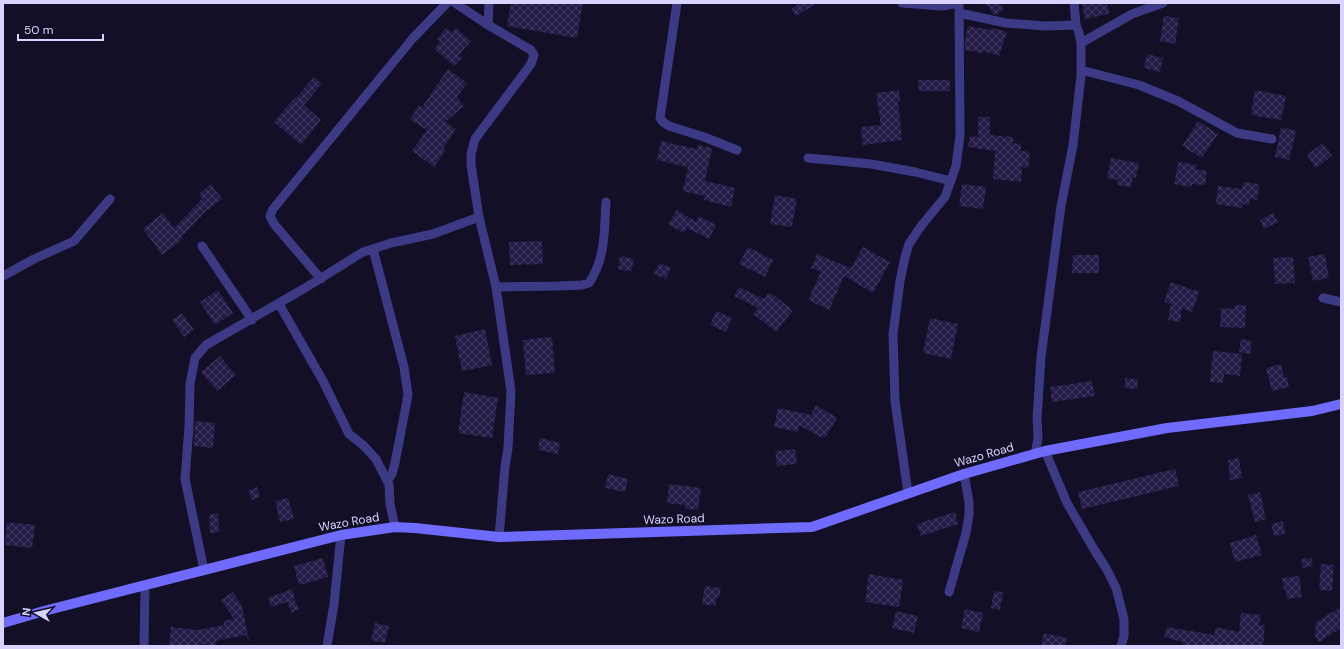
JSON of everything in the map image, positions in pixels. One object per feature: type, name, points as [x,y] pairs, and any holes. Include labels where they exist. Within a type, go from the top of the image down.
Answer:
[{"type":"main road","name":"Wazo Road","points":[[3,623],[44,611],[341,535],[395,528],[415,528],[500,537],[812,527],[964,474],[1040,453],[1167,428],[1312,411],[1341,404]]},
{"type":"street","points":[[320,279],[274,224],[270,216],[273,209],[413,38],[447,3]]},
{"type":"street","points":[[455,3],[488,25],[531,50],[534,55],[531,64],[475,139],[471,154],[471,165],[479,217],[496,287],[512,391],[500,537]]},
{"type":"street","points":[[488,25],[489,3]]},
{"type":"street","points":[[677,3],[660,118],[669,126],[704,137],[737,150]]},
{"type":"street","points":[[902,3],[959,6],[1006,23],[1045,26],[1076,25]]},
{"type":"street","points":[[1074,3],[1076,25],[1081,44],[1081,70],[1073,145],[1060,214],[1041,357],[1037,418],[1038,438],[1040,453],[1116,588],[1124,619],[1124,636],[1121,646]]},
{"type":"street","points":[[1081,44],[1132,14],[1163,3]]},
{"type":"street","points":[[908,493],[895,401],[893,334],[900,281],[909,244],[921,226],[945,197],[952,181],[956,166],[960,134],[959,6]]},
{"type":"street","points":[[1081,70],[1139,85],[1178,101],[1237,133],[1272,138]]},
{"type":"street","points":[[808,158],[878,166],[915,172],[952,181]]},
{"type":"street","points":[[3,276],[34,259],[74,241],[110,199]]},
{"type":"street","points":[[496,287],[559,286],[582,285],[589,283],[596,274],[602,255],[606,202]]},
{"type":"street","points":[[204,570],[185,479],[189,427],[190,384],[195,358],[206,345],[252,320],[363,252],[391,243],[433,234],[479,217]]},
{"type":"street","points":[[202,246],[252,320]]},
{"type":"street","points":[[373,249],[404,366],[408,395],[395,463],[392,474],[387,481]]},
{"type":"street","points":[[1323,298],[1341,302]]},
{"type":"street","points":[[279,304],[323,381],[349,434],[363,445],[376,459],[387,481],[395,528]]},
{"type":"street","points":[[949,592],[966,533],[969,515],[969,502],[964,474]]},
{"type":"street","points":[[327,646],[333,611],[341,535]]},
{"type":"street","points":[[144,646],[145,586]]},
{"type":"building","points":[[511,3],[583,3],[577,38],[507,26]]},
{"type":"building","points":[[800,3],[817,3],[796,16],[791,9]]},
{"type":"building","points":[[986,3],[999,3],[1004,9],[996,15],[993,14]]},
{"type":"building","points":[[1107,3],[1109,14],[1085,19],[1082,4]]},
{"type":"building","points":[[1164,16],[1179,18],[1175,44],[1160,41]]},
{"type":"building","points":[[968,26],[992,30],[993,28],[1007,32],[999,56],[983,51],[983,53],[965,50],[965,40]]},
{"type":"building","points":[[446,28],[452,33],[456,28],[471,41],[459,55],[462,58],[454,66],[434,49],[440,41],[437,39]]},
{"type":"building","points":[[1147,54],[1163,58],[1160,72],[1144,68]]},
{"type":"building","points":[[448,69],[467,83],[457,97],[464,106],[445,122],[456,129],[443,149],[446,150],[434,167],[412,151],[427,130],[410,120],[419,105],[422,107]]},
{"type":"building","points":[[314,77],[322,84],[304,105],[321,120],[301,145],[274,122]]},
{"type":"building","points":[[918,80],[950,80],[950,91],[919,91]]},
{"type":"building","points":[[899,90],[900,101],[898,101],[902,140],[863,145],[861,127],[881,125],[876,93]]},
{"type":"building","points":[[1255,90],[1286,96],[1281,120],[1251,115]]},
{"type":"building","points":[[978,117],[990,117],[990,135],[1013,137],[1013,143],[1021,144],[1021,151],[1030,152],[1028,168],[1022,167],[1021,182],[993,179],[995,151],[968,147],[970,136],[978,137]]},
{"type":"building","points":[[1198,121],[1218,134],[1202,158],[1182,146]]},
{"type":"building","points":[[1281,127],[1296,131],[1289,160],[1275,157]]},
{"type":"building","points":[[661,141],[697,149],[698,145],[712,148],[705,181],[735,188],[731,207],[704,200],[705,196],[683,191],[688,167],[657,160]]},
{"type":"building","points":[[1323,143],[1332,156],[1316,168],[1308,157],[1308,154]]},
{"type":"building","points":[[1111,158],[1139,163],[1136,178],[1133,177],[1131,187],[1117,185],[1118,180],[1107,178]]},
{"type":"building","points":[[1178,162],[1197,165],[1195,169],[1207,171],[1205,185],[1192,184],[1191,187],[1174,184]]},
{"type":"building","points":[[1243,182],[1259,184],[1257,200],[1250,199],[1249,205],[1242,204],[1242,208],[1216,204],[1218,186],[1242,189]]},
{"type":"building","points":[[211,184],[222,199],[206,211],[181,237],[183,239],[162,255],[143,229],[163,213],[174,228],[202,199],[199,194]]},
{"type":"building","points":[[962,184],[986,187],[983,209],[959,206]]},
{"type":"building","points":[[775,195],[797,199],[792,227],[770,224]]},
{"type":"building","points":[[677,210],[696,222],[699,216],[716,225],[709,239],[687,228],[684,233],[668,224]]},
{"type":"building","points":[[1273,213],[1278,222],[1264,229],[1260,220]]},
{"type":"building","points":[[542,241],[543,264],[510,265],[509,242]]},
{"type":"building","points":[[748,247],[773,260],[765,277],[739,264]]},
{"type":"building","points":[[863,247],[890,262],[873,293],[844,276],[829,310],[808,300],[821,272],[811,268],[817,254],[851,268]]},
{"type":"building","points":[[1325,254],[1329,278],[1313,281],[1308,257]]},
{"type":"building","points":[[1073,255],[1099,255],[1099,273],[1072,273]]},
{"type":"building","points":[[620,256],[634,259],[631,272],[618,269]]},
{"type":"building","points":[[1293,257],[1295,283],[1275,284],[1273,258]]},
{"type":"building","points":[[659,263],[671,268],[666,279],[654,274]]},
{"type":"building","points":[[1171,282],[1199,292],[1192,312],[1182,308],[1180,322],[1168,320],[1171,304],[1164,302]]},
{"type":"building","points":[[739,287],[764,299],[768,294],[772,294],[793,310],[776,332],[753,314],[758,308],[734,296]]},
{"type":"building","points":[[218,290],[233,313],[215,325],[200,302]]},
{"type":"building","points":[[1235,305],[1246,305],[1245,328],[1220,327],[1221,308],[1235,309]]},
{"type":"building","points":[[716,311],[732,318],[726,332],[710,325]]},
{"type":"building","points":[[182,313],[194,330],[184,337],[172,320]]},
{"type":"building","points":[[930,318],[958,324],[951,359],[923,353]]},
{"type":"building","points":[[485,329],[492,365],[462,371],[455,336]]},
{"type":"building","points":[[552,337],[555,373],[526,375],[523,340]]},
{"type":"building","points":[[1241,339],[1252,341],[1250,354],[1239,352]]},
{"type":"building","points":[[1213,351],[1242,354],[1240,376],[1224,374],[1223,383],[1210,382]]},
{"type":"building","points":[[220,356],[236,375],[217,391],[201,372]]},
{"type":"building","points":[[1281,364],[1284,377],[1287,377],[1289,387],[1272,391],[1266,368]]},
{"type":"building","points":[[1125,378],[1138,379],[1137,389],[1125,388]]},
{"type":"building","points":[[1092,381],[1095,396],[1052,402],[1050,387]]},
{"type":"building","points":[[464,392],[498,398],[492,438],[458,433]]},
{"type":"building","points":[[816,405],[837,418],[825,438],[820,437],[799,425],[798,432],[774,427],[778,408],[811,415]]},
{"type":"building","points":[[195,421],[215,423],[213,448],[194,446]]},
{"type":"building","points":[[540,438],[560,443],[558,454],[538,450]]},
{"type":"building","points":[[795,449],[797,464],[777,466],[775,451]]},
{"type":"building","points":[[1239,458],[1242,478],[1230,480],[1228,460]]},
{"type":"building","points":[[1175,469],[1179,486],[1082,509],[1078,492]]},
{"type":"building","points":[[608,474],[628,479],[625,492],[605,488]]},
{"type":"building","points":[[669,484],[701,488],[698,510],[685,509],[685,505],[667,503]]},
{"type":"building","points":[[257,487],[260,497],[252,500],[248,491]]},
{"type":"building","points":[[1260,492],[1266,519],[1255,522],[1248,495]]},
{"type":"building","points":[[288,498],[294,519],[280,522],[275,501]]},
{"type":"building","points":[[955,512],[958,524],[921,536],[917,524]]},
{"type":"building","points":[[218,513],[219,532],[210,533],[209,515]]},
{"type":"building","points":[[1283,521],[1285,534],[1274,536],[1271,524]]},
{"type":"building","points":[[7,522],[35,525],[32,548],[5,545]]},
{"type":"building","points":[[1256,535],[1262,555],[1235,562],[1230,543]]},
{"type":"building","points":[[323,558],[328,577],[299,585],[294,566]]},
{"type":"building","points":[[1311,558],[1313,566],[1303,568],[1301,559]]},
{"type":"building","points":[[1321,564],[1334,565],[1332,591],[1319,590]]},
{"type":"building","points":[[869,574],[903,580],[899,607],[865,602]]},
{"type":"building","points":[[1299,576],[1302,597],[1287,599],[1282,578]]},
{"type":"building","points":[[705,586],[721,588],[719,598],[717,597],[715,606],[702,604]]},
{"type":"building","points":[[292,589],[299,609],[292,613],[287,602],[271,607],[268,598]]},
{"type":"building","points":[[994,591],[1003,592],[1000,610],[991,608]]},
{"type":"building","points":[[233,592],[242,606],[249,641],[245,635],[215,641],[217,646],[206,646],[206,644],[197,646],[169,646],[171,627],[198,630],[224,625],[224,621],[234,619],[221,600]]},
{"type":"building","points":[[1341,607],[1341,628],[1319,642],[1315,636],[1316,622]]},
{"type":"building","points":[[965,609],[983,613],[979,632],[961,628]]},
{"type":"building","points":[[896,611],[918,616],[914,633],[892,628]]},
{"type":"building","points":[[1241,613],[1261,615],[1259,625],[1265,625],[1263,646],[1182,646],[1183,642],[1164,637],[1167,627],[1214,635],[1216,627],[1239,632]]},
{"type":"building","points":[[375,623],[389,626],[385,643],[371,640]]},
{"type":"building","points":[[1044,633],[1067,638],[1065,646],[1041,646]]}]
